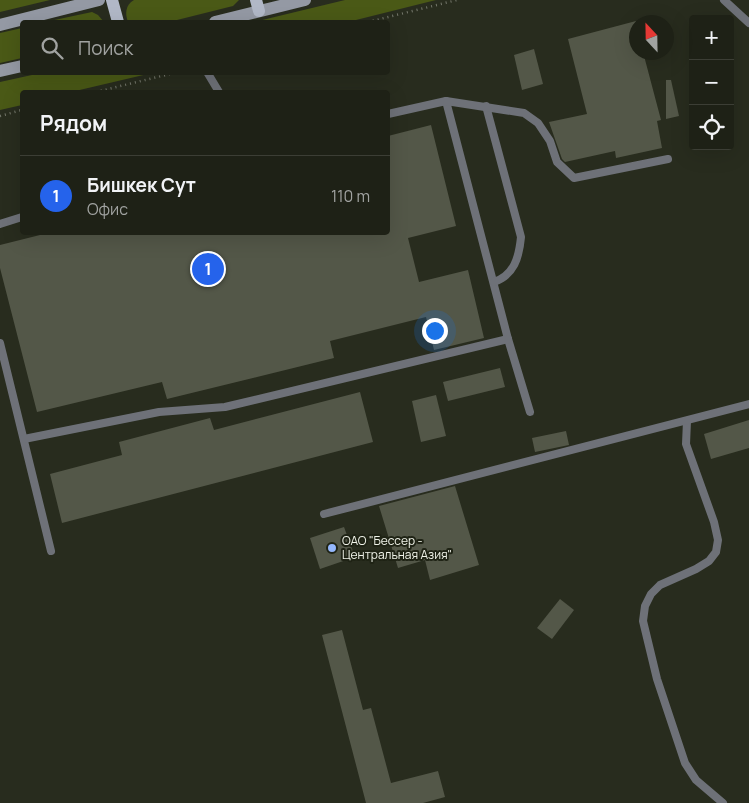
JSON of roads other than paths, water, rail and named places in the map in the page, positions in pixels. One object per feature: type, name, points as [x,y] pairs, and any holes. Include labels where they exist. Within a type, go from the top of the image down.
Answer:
[{"type":"main road","points":[[0,25],[99,0]]},
{"type":"main road","points":[[112,0],[117,20]]},
{"type":"main road","points":[[220,20],[257,6],[305,0]]},
{"type":"main road","points":[[0,71],[20,66]]},
{"type":"lane","points":[[724,0],[749,23]]},
{"type":"lane","points":[[208,75],[218,90]]},
{"type":"lane","points":[[446,101],[508,339],[530,412]]},
{"type":"lane","points":[[390,114],[446,101],[524,113],[538,123],[550,141],[557,162],[574,178],[668,159]]},
{"type":"lane","points":[[486,106],[521,238],[520,253],[513,268],[504,278],[494,282]]},
{"type":"lane","points":[[0,224],[20,218]]},
{"type":"lane","points":[[24,439],[159,412],[225,407],[508,339]]},
{"type":"lane","points":[[0,344],[51,551]]},
{"type":"lane","points":[[324,514],[749,404]]},
{"type":"lane","points":[[687,420],[686,444],[714,522],[718,540],[716,552],[709,561],[696,569],[660,585],[651,594],[645,606],[643,621],[657,678],[685,762],[696,780],[723,803]]},
{"type":"place","name":"Бишкек Сут","points":[[208,269]]},
{"type":"place","name":"ОАО \"Бессер - Центральная Азия\"","points":[[332,548]]}]
